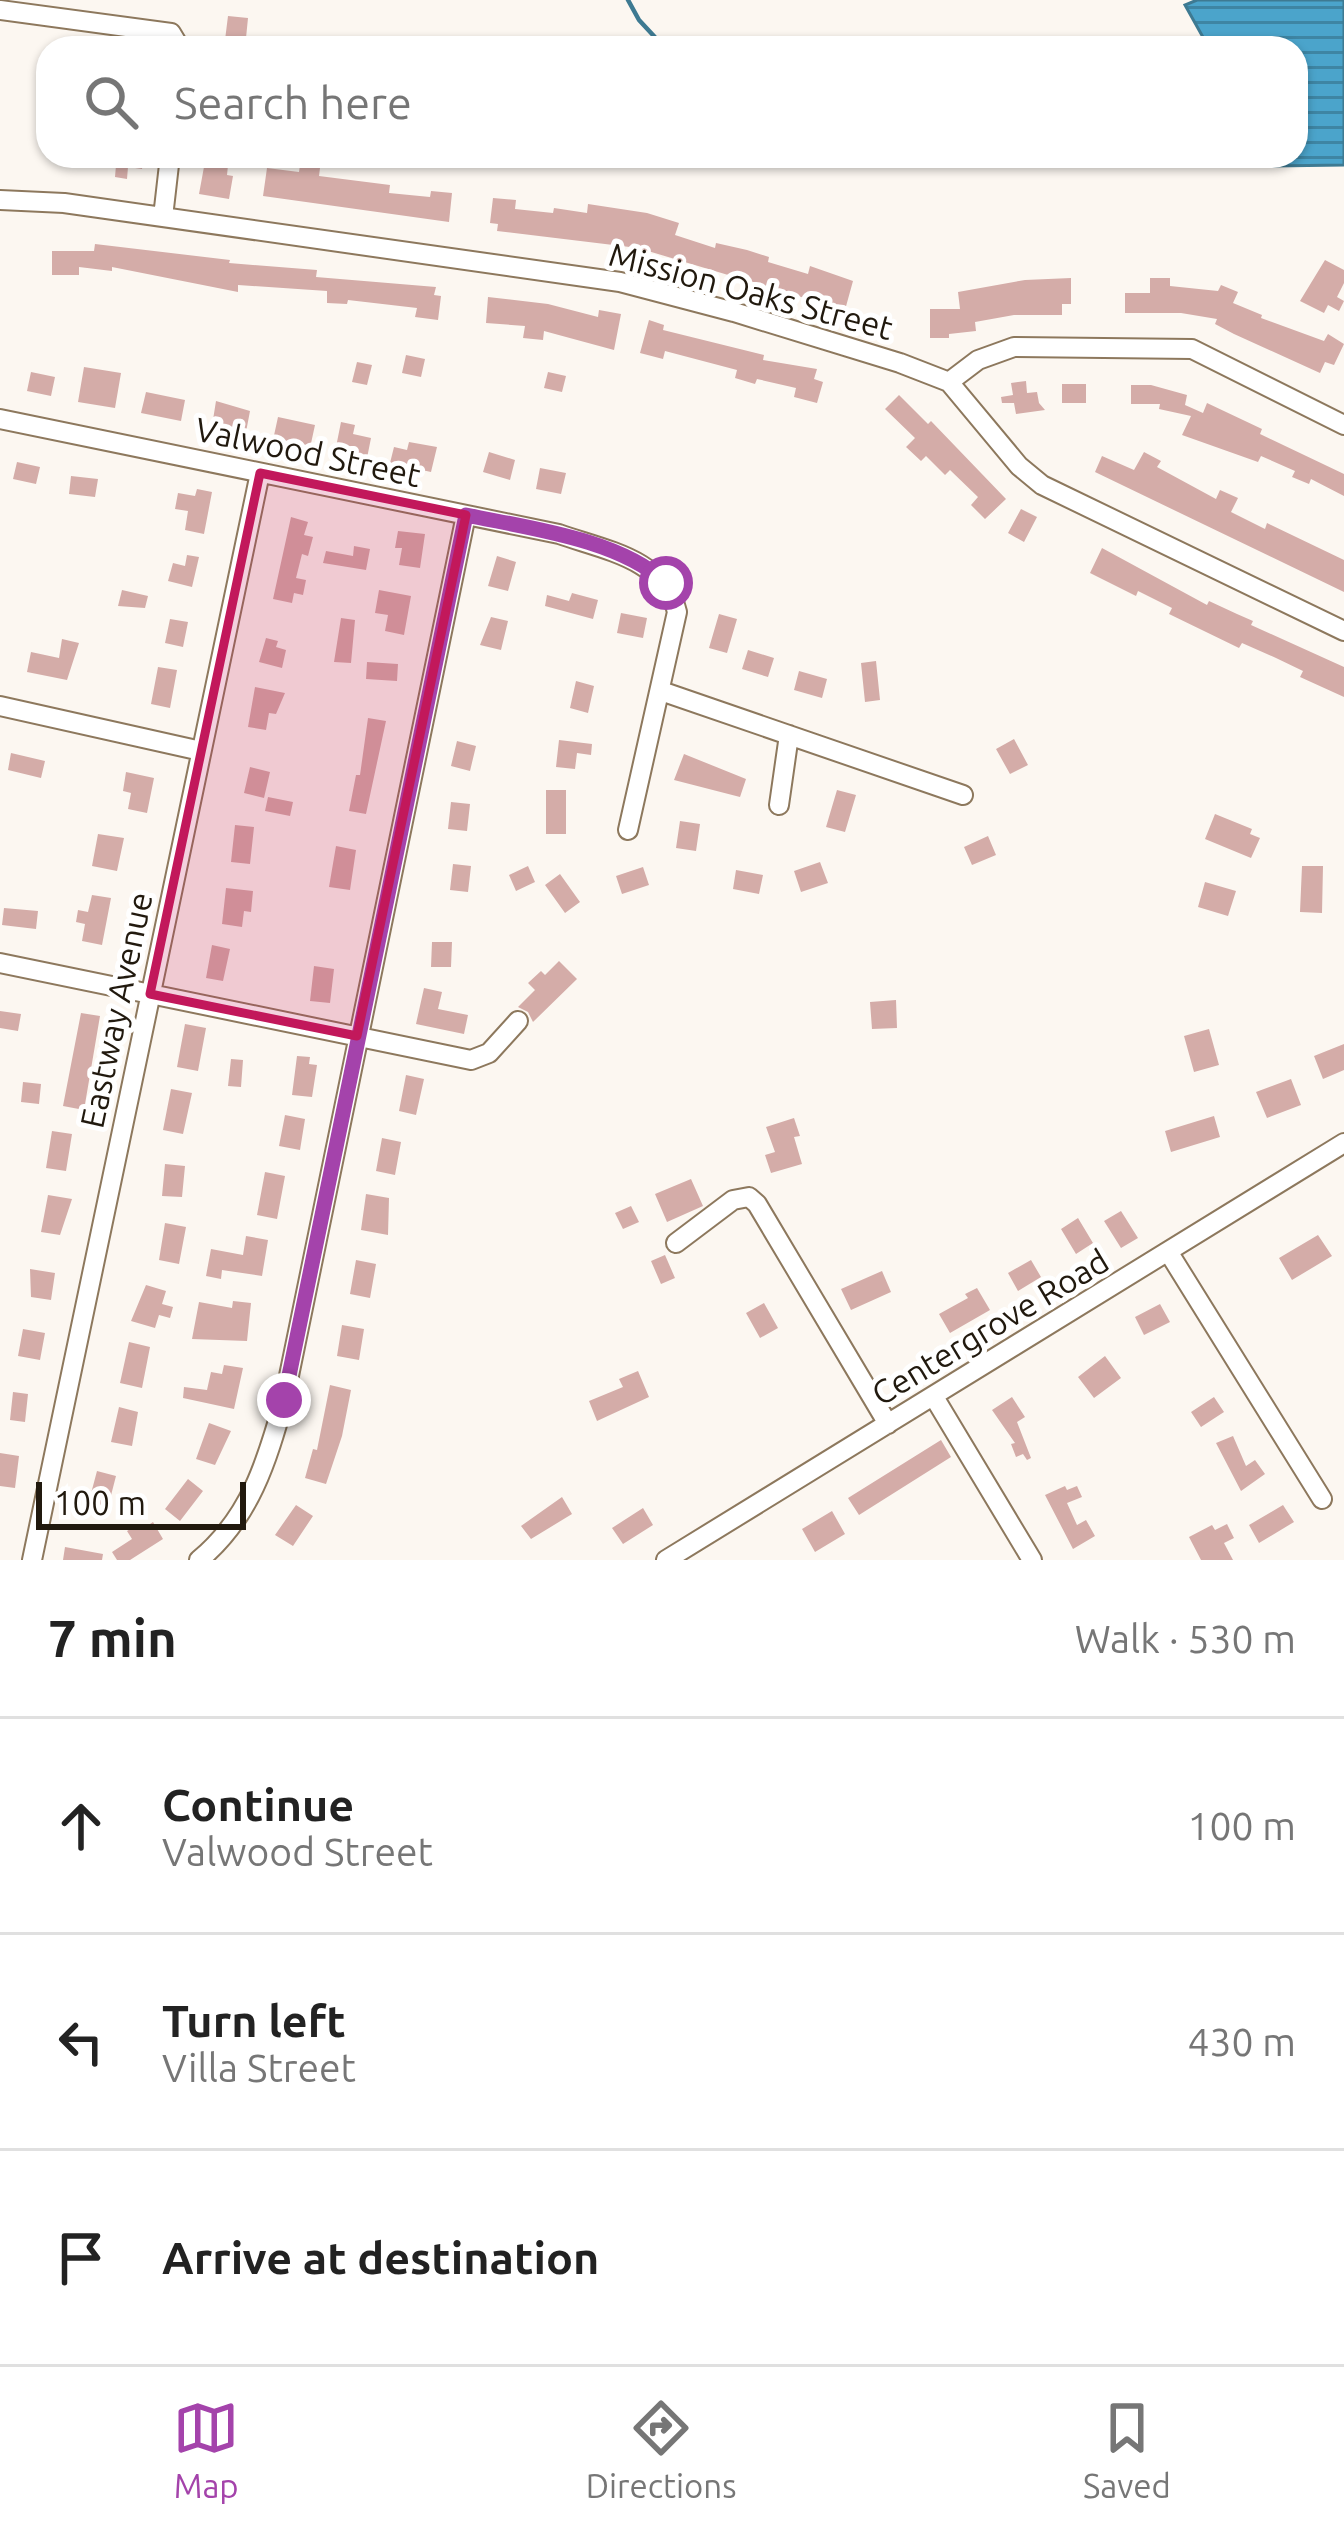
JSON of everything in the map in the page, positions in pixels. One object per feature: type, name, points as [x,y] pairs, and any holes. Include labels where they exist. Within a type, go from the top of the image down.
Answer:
[{"type":"street","points":[[0,10],[173,36]]},
{"type":"street","points":[[163,217],[169,168]]},
{"type":"street","name":"Mission Oaks Street","points":[[0,200],[64,203],[620,282],[900,363],[949,382],[1019,466],[1042,485],[1344,631]]},
{"type":"street","points":[[949,382],[978,360],[1014,347],[1192,349],[1343,423]]},
{"type":"street","name":"Valwood Street","points":[[0,419],[559,534],[633,561],[658,576],[672,591],[677,612],[628,830]]},
{"type":"street","name":"Eastway Avenue","points":[[32,1560],[260,473]]},
{"type":"street","points":[[199,1560],[252,1496],[284,1400],[466,515]]},
{"type":"street","points":[[661,691],[963,795]]},
{"type":"street","points":[[0,706],[201,751]]},
{"type":"street","points":[[779,805],[789,734]]},
{"type":"street","points":[[0,963],[471,1060],[488,1053],[518,1021]]},
{"type":"street","name":"Centergrove Road","points":[[666,1560],[1344,1143]]},
{"type":"street","points":[[676,1243],[733,1200],[749,1198],[757,1204],[888,1424]]},
{"type":"street","points":[[1169,1253],[1322,1499]]},
{"type":"street","points":[[934,1397],[1032,1560]]},
{"type":"highlighted area","points":[[260,473],[466,515],[357,1036],[150,994]]},
{"type":"water","points":[[1197,0],[1344,0],[1344,165],[1308,166],[1308,36],[1202,36],[1185,5]]},
{"type":"building","points":[[228,16],[248,18],[246,36],[226,36]]},
{"type":"building","points":[[116,168],[128,168],[127,179],[115,177]]},
{"type":"building","points":[[204,168],[228,168],[227,175],[233,176],[229,199],[199,194]]},
{"type":"building","points":[[267,168],[299,172],[300,168],[320,168],[319,176],[390,185],[389,193],[430,197],[431,191],[452,193],[449,222],[263,196]]},
{"type":"building","points":[[493,198],[516,200],[515,209],[553,213],[554,208],[587,213],[588,204],[647,213],[679,223],[675,235],[715,248],[716,243],[747,250],[808,274],[810,266],[853,281],[845,310],[638,248],[497,231],[498,224],[490,223]]},
{"type":"building","points":[[95,244],[317,270],[316,277],[436,287],[434,295],[441,296],[438,320],[415,317],[417,308],[348,300],[347,304],[327,303],[327,291],[238,285],[238,292],[112,267],[112,271],[79,267],[79,275],[52,275],[52,251],[94,251]]},
{"type":"building","points":[[1325,260],[1344,270],[1337,297],[1344,301],[1339,311],[1328,305],[1324,313],[1300,301]]},
{"type":"building","points":[[1071,278],[1071,304],[1062,304],[1062,315],[1014,315],[975,322],[976,331],[930,338],[930,309],[960,309],[958,292],[1025,280]]},
{"type":"building","points":[[1150,278],[1170,278],[1170,286],[1218,291],[1221,285],[1238,292],[1233,303],[1261,318],[1324,341],[1328,334],[1344,344],[1334,365],[1325,362],[1320,373],[1234,334],[1215,324],[1217,319],[1181,313],[1125,313],[1125,293],[1150,293]]},
{"type":"building","points":[[488,297],[548,304],[598,317],[599,310],[621,314],[614,350],[544,331],[543,340],[523,338],[525,326],[486,323]]},
{"type":"building","points":[[649,320],[664,325],[663,330],[764,355],[763,360],[817,369],[814,379],[823,382],[817,403],[794,397],[796,388],[735,378],[737,370],[665,351],[663,359],[640,353]]},
{"type":"building","points":[[406,355],[425,359],[421,377],[402,373]]},
{"type":"building","points":[[357,362],[372,365],[367,385],[352,382]]},
{"type":"building","points":[[84,367],[121,373],[115,408],[78,402]]},
{"type":"building","points":[[31,372],[55,377],[51,396],[27,391]]},
{"type":"building","points":[[548,372],[566,376],[562,392],[544,388]]},
{"type":"building","points":[[1026,381],[1027,393],[1037,392],[1045,410],[1016,414],[1014,403],[1002,403],[1001,397],[1013,395],[1011,383]]},
{"type":"building","points":[[1062,384],[1086,384],[1086,403],[1062,403]]},
{"type":"building","points":[[1131,385],[1187,395],[1185,405],[1203,413],[1207,403],[1262,429],[1260,434],[1344,474],[1344,496],[1311,479],[1309,484],[1292,477],[1295,471],[1261,456],[1258,462],[1182,435],[1191,416],[1159,409],[1160,404],[1131,404]]},
{"type":"building","points":[[146,392],[185,400],[181,421],[141,413]]},
{"type":"building","points":[[899,395],[928,424],[931,421],[1006,499],[985,519],[971,505],[978,497],[950,470],[945,475],[926,456],[921,461],[906,447],[915,438],[885,409]]},
{"type":"building","points":[[216,401],[250,411],[246,432],[212,426]]},
{"type":"building","points":[[278,417],[315,425],[310,448],[273,440]]},
{"type":"building","points":[[341,422],[355,425],[353,434],[371,438],[367,458],[335,452]]},
{"type":"building","points":[[409,442],[437,447],[431,472],[390,463],[394,447],[407,450]]},
{"type":"building","points":[[489,452],[515,460],[510,480],[483,472]]},
{"type":"building","points":[[1144,452],[1161,461],[1157,467],[1216,499],[1220,490],[1238,498],[1231,512],[1265,529],[1267,523],[1344,560],[1344,592],[1095,472],[1102,456],[1134,470]]},
{"type":"building","points":[[17,462],[40,467],[36,484],[13,479]]},
{"type":"building","points":[[540,468],[566,473],[561,494],[536,489]]},
{"type":"building","points":[[71,476],[98,479],[95,497],[69,494]]},
{"type":"building","points":[[197,489],[212,492],[204,534],[185,530],[188,511],[175,509],[178,493],[195,496]]},
{"type":"building","points":[[1021,509],[1037,517],[1024,542],[1008,533]]},
{"type":"building","points":[[291,517],[308,522],[304,535],[313,537],[308,556],[302,554],[296,578],[306,580],[303,595],[294,593],[292,603],[273,599]]},
{"type":"building","points":[[398,531],[425,534],[420,568],[399,565]]},
{"type":"building","points":[[354,546],[370,549],[366,570],[323,563],[326,551],[353,556]]},
{"type":"building","points":[[1102,548],[1207,605],[1209,601],[1344,667],[1344,697],[1300,677],[1303,671],[1242,643],[1239,648],[1169,614],[1172,608],[1090,573]]},
{"type":"building","points":[[187,555],[199,557],[192,587],[168,581],[173,563],[185,566]]},
{"type":"building","points":[[497,556],[516,562],[508,591],[488,586]]},
{"type":"building","points":[[122,590],[148,596],[145,608],[118,606]]},
{"type":"building","points":[[379,590],[411,596],[404,635],[385,631],[388,615],[375,613]]},
{"type":"building","points":[[572,593],[598,600],[593,619],[545,606],[547,595],[569,601]]},
{"type":"building","points":[[621,613],[647,618],[643,638],[617,633]]},
{"type":"building","points":[[719,614],[737,619],[727,653],[709,648]]},
{"type":"building","points":[[491,617],[508,621],[501,650],[480,645]]},
{"type":"building","points":[[341,618],[355,620],[351,663],[334,662]]},
{"type":"building","points":[[170,619],[188,622],[183,647],[165,643]]},
{"type":"building","points":[[266,638],[278,641],[276,647],[286,650],[282,668],[259,662]]},
{"type":"building","points":[[62,639],[79,643],[67,680],[27,672],[31,652],[59,658]]},
{"type":"building","points":[[748,650],[774,658],[768,677],[742,669]]},
{"type":"building","points":[[876,661],[880,700],[865,702],[861,663]]},
{"type":"building","points":[[367,662],[398,664],[397,681],[366,679]]},
{"type":"building","points":[[158,667],[177,670],[170,708],[151,704]]},
{"type":"building","points":[[799,671],[827,679],[822,698],[794,690]]},
{"type":"building","points":[[576,681],[594,686],[588,713],[570,708]]},
{"type":"building","points":[[255,687],[285,693],[276,714],[269,713],[266,730],[248,727]]},
{"type":"building","points":[[368,718],[386,721],[366,814],[349,811]]},
{"type":"building","points":[[1014,739],[1028,765],[1010,774],[996,749]]},
{"type":"building","points":[[559,740],[592,744],[591,755],[577,753],[575,769],[556,767]]},
{"type":"building","points":[[457,741],[476,746],[470,771],[451,766]]},
{"type":"building","points":[[11,753],[45,761],[41,778],[8,770]]},
{"type":"building","points":[[684,754],[746,779],[740,797],[674,780]]},
{"type":"building","points":[[250,767],[270,772],[264,798],[244,793]]},
{"type":"building","points":[[126,772],[154,778],[147,813],[128,809],[131,793],[123,791]]},
{"type":"building","points":[[546,790],[566,790],[566,834],[546,834]]},
{"type":"building","points":[[837,790],[856,795],[845,832],[826,827]]},
{"type":"building","points":[[268,797],[293,802],[290,816],[265,811]]},
{"type":"building","points":[[451,802],[470,804],[467,831],[448,829]]},
{"type":"building","points":[[1215,814],[1252,829],[1250,834],[1260,838],[1251,858],[1205,839]]},
{"type":"building","points":[[680,821],[700,824],[696,851],[676,848]]},
{"type":"building","points":[[235,825],[254,827],[250,864],[231,862]]},
{"type":"building","points":[[98,834],[124,838],[117,871],[92,866]]},
{"type":"building","points":[[988,836],[996,855],[972,865],[964,847]]},
{"type":"building","points":[[336,846],[356,850],[350,890],[329,887]]},
{"type":"building","points":[[820,862],[828,883],[801,892],[794,871]]},
{"type":"building","points":[[453,864],[471,866],[468,892],[450,890]]},
{"type":"building","points":[[528,866],[535,882],[516,891],[509,875]]},
{"type":"building","points":[[1302,866],[1323,866],[1322,913],[1300,912]]},
{"type":"building","points":[[643,867],[649,885],[622,894],[616,876]]},
{"type":"building","points":[[736,870],[763,875],[759,894],[733,889]]},
{"type":"building","points":[[560,874],[580,902],[565,913],[545,885]]},
{"type":"building","points":[[1205,882],[1236,891],[1228,916],[1198,907]]},
{"type":"building","points":[[226,888],[253,891],[251,912],[244,911],[242,927],[222,924]]},
{"type":"building","points":[[92,895],[111,898],[102,945],[82,941],[85,924],[76,922],[78,910],[88,912]]},
{"type":"building","points":[[4,908],[38,911],[36,929],[2,925]]},
{"type":"building","points":[[432,942],[452,942],[451,967],[431,967]]},
{"type":"building","points":[[212,945],[230,949],[223,981],[206,978]]},
{"type":"building","points":[[559,961],[577,979],[533,1022],[518,1007],[535,990],[528,983]]},
{"type":"building","points":[[314,966],[334,969],[330,1003],[310,1001]]},
{"type":"building","points":[[424,988],[442,992],[438,1009],[468,1015],[464,1034],[416,1024]]},
{"type":"building","points":[[896,1000],[897,1028],[872,1029],[870,1002]]},
{"type":"building","points":[[0,1011],[21,1014],[18,1031],[0,1028]]},
{"type":"building","points":[[81,1013],[100,1016],[84,1110],[63,1106]]},
{"type":"building","points":[[185,1024],[206,1028],[198,1071],[177,1067]]},
{"type":"building","points":[[1209,1029],[1219,1065],[1194,1072],[1184,1036]]},
{"type":"building","points":[[1344,1044],[1344,1070],[1323,1079],[1314,1056]]},
{"type":"building","points":[[297,1056],[310,1057],[309,1064],[317,1065],[312,1097],[292,1095]]},
{"type":"building","points":[[231,1059],[243,1060],[241,1087],[228,1086]]},
{"type":"building","points":[[406,1075],[424,1079],[416,1115],[399,1111]]},
{"type":"building","points":[[1291,1079],[1301,1105],[1267,1118],[1256,1092]]},
{"type":"building","points":[[23,1082],[41,1084],[39,1104],[21,1102]]},
{"type":"building","points":[[171,1089],[192,1093],[183,1134],[163,1130]]},
{"type":"building","points":[[285,1115],[305,1119],[300,1150],[279,1146]]},
{"type":"building","points":[[1214,1116],[1220,1137],[1171,1152],[1165,1131]]},
{"type":"building","points":[[794,1118],[802,1164],[771,1173],[765,1155],[775,1152],[766,1127]]},
{"type":"building","points":[[52,1131],[72,1134],[66,1171],[46,1168]]},
{"type":"building","points":[[382,1138],[401,1142],[395,1175],[376,1171]]},
{"type":"building","points":[[165,1164],[185,1166],[182,1197],[162,1196]]},
{"type":"building","points":[[265,1172],[285,1176],[277,1219],[257,1215]]},
{"type":"building","points":[[691,1179],[703,1206],[667,1222],[655,1194]]},
{"type":"building","points":[[366,1194],[389,1198],[388,1235],[361,1230]]},
{"type":"building","points":[[48,1195],[72,1199],[60,1235],[41,1232]]},
{"type":"building","points":[[631,1206],[639,1222],[623,1229],[615,1213]]},
{"type":"building","points":[[1121,1211],[1138,1238],[1121,1248],[1104,1221]]},
{"type":"building","points":[[1078,1218],[1093,1243],[1076,1254],[1061,1229]]},
{"type":"building","points":[[165,1223],[186,1227],[179,1264],[159,1260]]},
{"type":"building","points":[[1318,1235],[1332,1256],[1292,1280],[1279,1258]]},
{"type":"building","points":[[246,1236],[268,1240],[262,1276],[222,1270],[221,1279],[206,1276],[211,1249],[243,1255]]},
{"type":"building","points":[[665,1255],[675,1278],[661,1284],[651,1261]]},
{"type":"building","points":[[356,1260],[376,1264],[370,1298],[350,1294]]},
{"type":"building","points":[[1031,1260],[1041,1277],[1018,1291],[1008,1273]]},
{"type":"building","points":[[30,1269],[55,1273],[51,1300],[31,1297]]},
{"type":"building","points":[[882,1271],[891,1292],[851,1310],[841,1289]]},
{"type":"building","points":[[146,1285],[166,1291],[162,1304],[173,1307],[170,1318],[159,1315],[155,1328],[131,1321]]},
{"type":"building","points":[[977,1288],[990,1310],[950,1333],[939,1314]]},
{"type":"building","points":[[233,1301],[251,1303],[247,1341],[192,1339],[199,1302],[232,1308]]},
{"type":"building","points":[[764,1303],[778,1328],[760,1338],[746,1313]]},
{"type":"building","points":[[1160,1304],[1170,1322],[1144,1335],[1135,1317]]},
{"type":"building","points":[[342,1325],[364,1329],[359,1360],[337,1356]]},
{"type":"building","points":[[23,1329],[45,1333],[40,1360],[18,1356]]},
{"type":"building","points":[[129,1342],[150,1347],[142,1388],[120,1383]]},
{"type":"building","points":[[1105,1356],[1121,1378],[1094,1398],[1078,1377]]},
{"type":"building","points":[[224,1365],[243,1368],[234,1409],[183,1398],[184,1387],[207,1390],[211,1372],[222,1374]]},
{"type":"building","points":[[638,1371],[649,1397],[597,1421],[589,1401],[623,1387],[619,1379]]},
{"type":"building","points":[[330,1385],[351,1390],[326,1484],[305,1478],[313,1449],[317,1450]]},
{"type":"building","points":[[13,1392],[28,1394],[25,1422],[10,1420]]},
{"type":"building","points":[[1012,1397],[1025,1417],[1017,1422],[1031,1458],[1027,1460],[1023,1454],[1016,1457],[1011,1444],[1015,1443],[992,1410]]},
{"type":"building","points":[[1214,1397],[1224,1412],[1201,1427],[1191,1412]]},
{"type":"building","points":[[119,1407],[138,1412],[132,1446],[111,1442]]},
{"type":"building","points":[[209,1423],[231,1431],[215,1465],[196,1459]]},
{"type":"building","points":[[1233,1436],[1246,1466],[1255,1460],[1265,1474],[1241,1491],[1216,1443]]},
{"type":"building","points":[[941,1440],[951,1457],[859,1515],[848,1498]]},
{"type":"building","points":[[0,1453],[19,1456],[15,1488],[0,1486]]},
{"type":"building","points":[[97,1471],[116,1476],[108,1507],[89,1501]]},
{"type":"building","points":[[188,1479],[203,1491],[180,1521],[165,1509]]},
{"type":"building","points":[[1065,1486],[1067,1490],[1077,1486],[1082,1497],[1067,1503],[1077,1525],[1086,1520],[1095,1536],[1073,1549],[1045,1495]]},
{"type":"building","points":[[562,1497],[572,1514],[531,1539],[521,1526]]},
{"type":"building","points":[[296,1505],[313,1516],[293,1546],[275,1535]]},
{"type":"building","points":[[1283,1505],[1294,1522],[1259,1543],[1249,1525]]},
{"type":"building","points":[[643,1508],[653,1525],[623,1544],[612,1528]]},
{"type":"building","points":[[832,1511],[845,1534],[815,1552],[802,1529]]},
{"type":"building","points":[[153,1522],[163,1539],[130,1560],[117,1560],[112,1552],[132,1539],[127,1531],[137,1525],[141,1530]]},
{"type":"building","points":[[1227,1524],[1234,1538],[1224,1543],[1233,1560],[1201,1560],[1189,1537],[1212,1525],[1215,1530]]},
{"type":"building","points":[[65,1547],[103,1554],[102,1560],[63,1560]]},
{"type":"waterway","points":[[628,0],[654,36]]},
{"type":"route","points":[[284,1400],[466,515],[559,534],[633,561],[666,583]]}]
